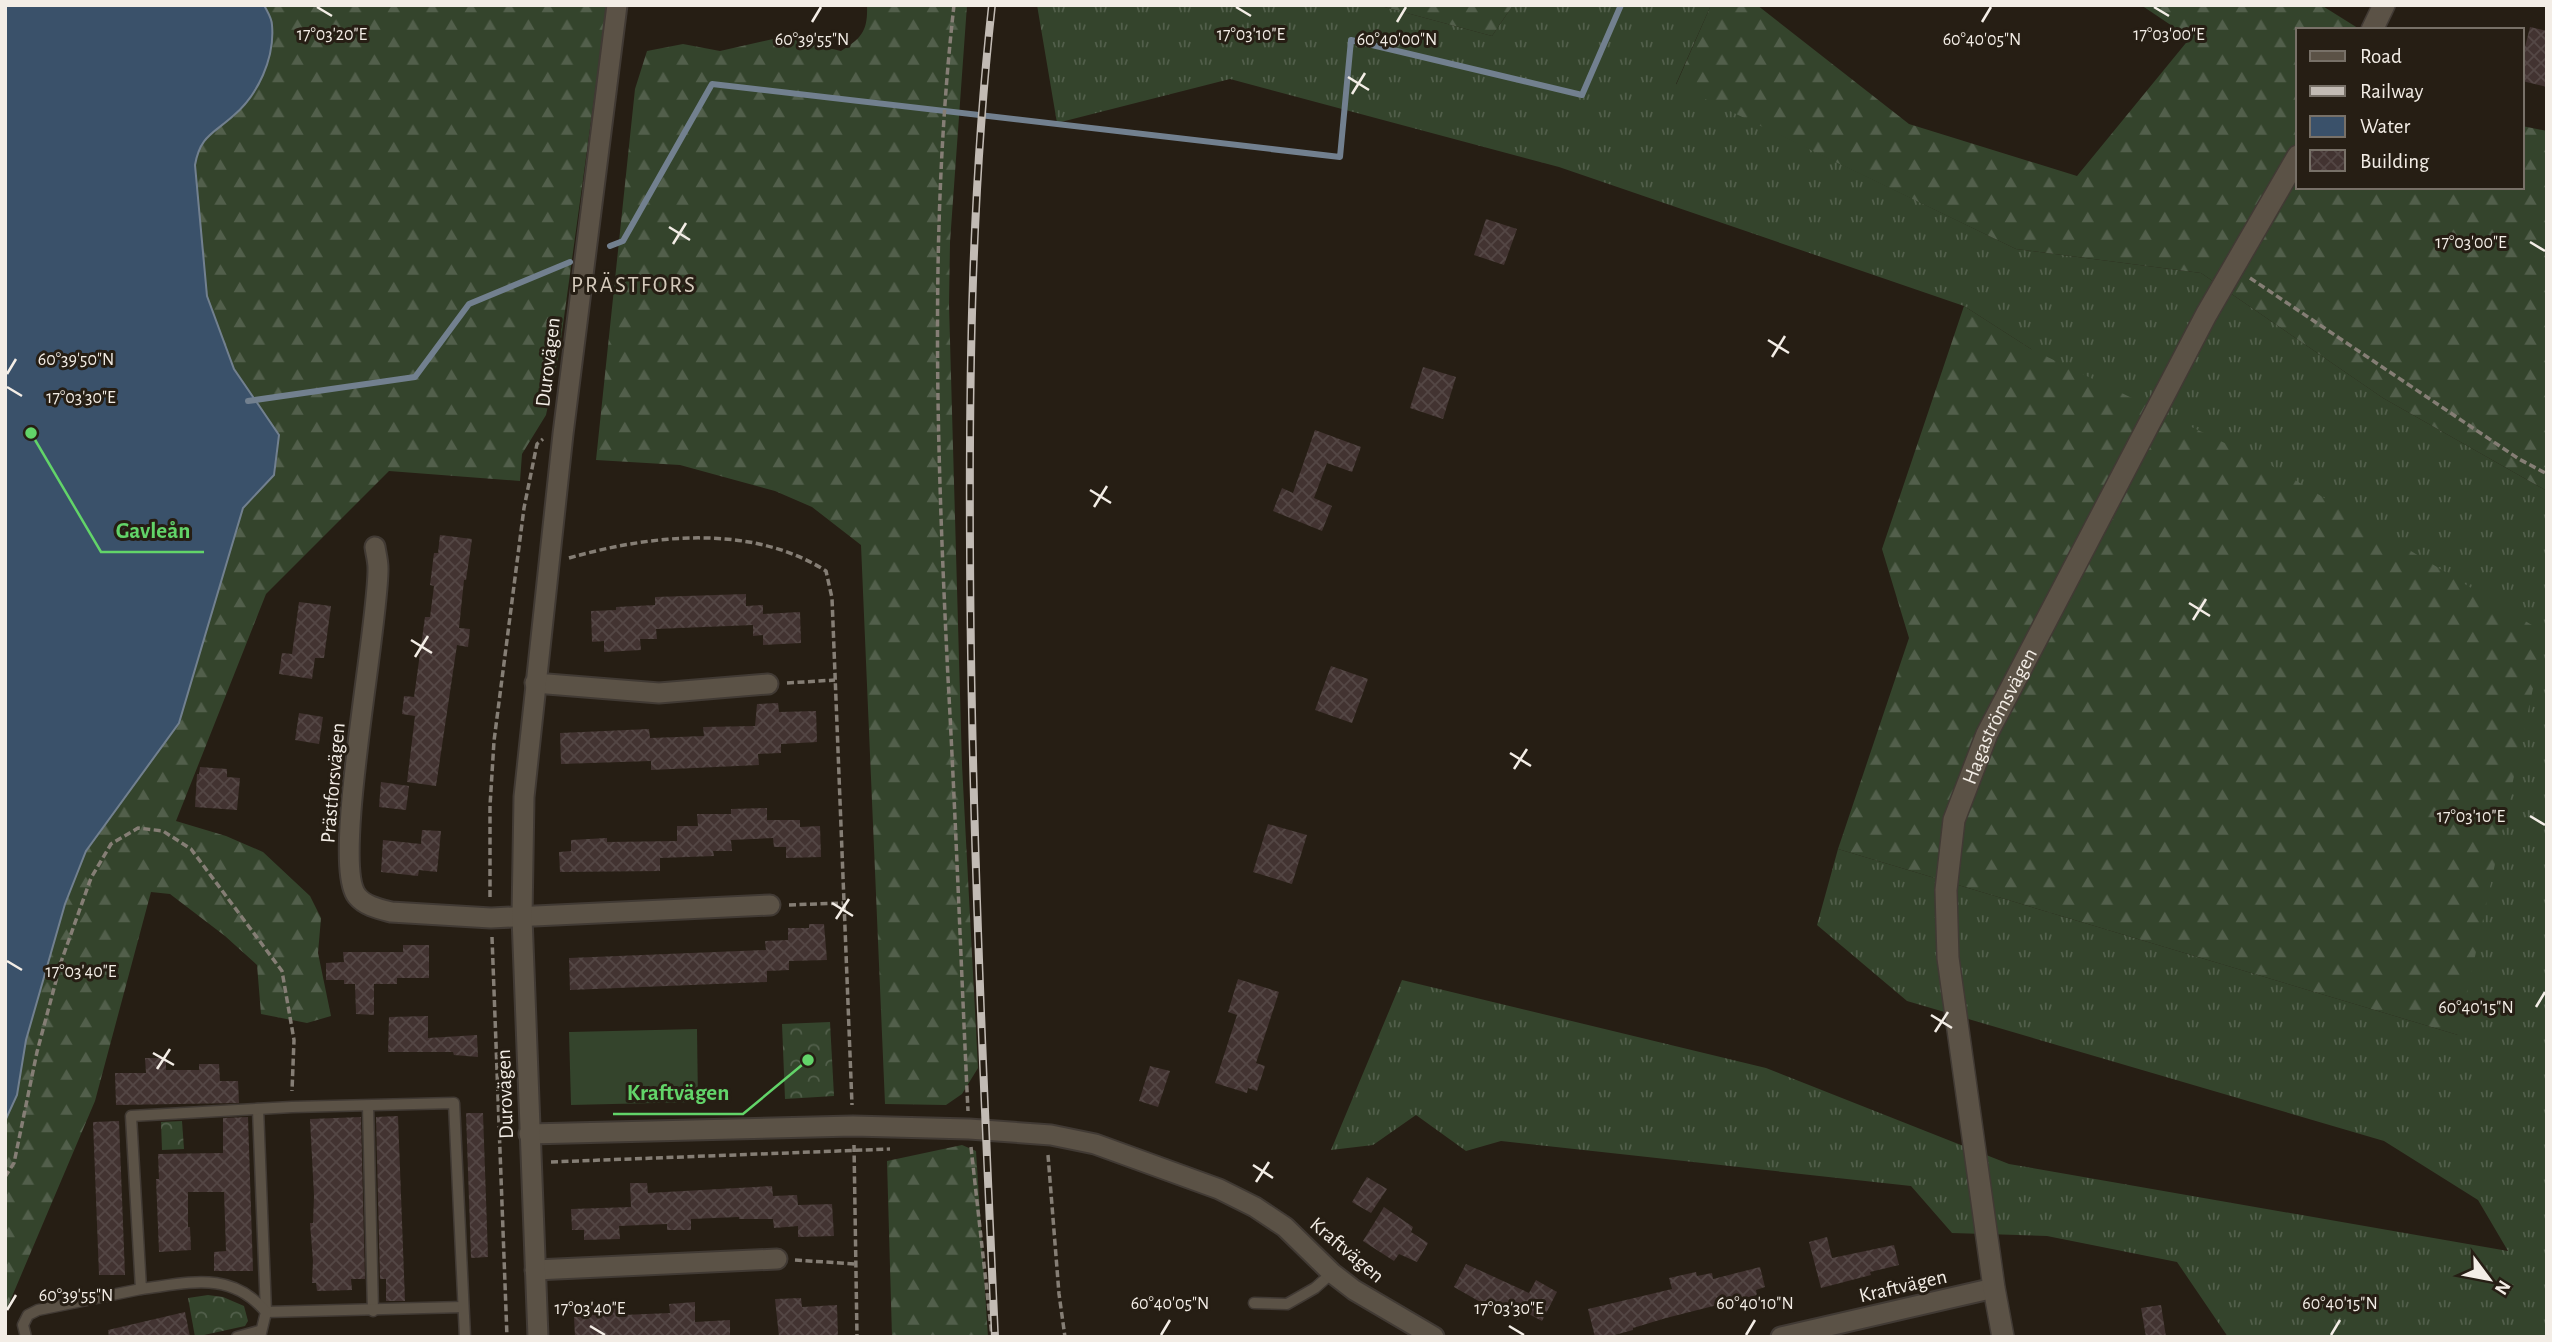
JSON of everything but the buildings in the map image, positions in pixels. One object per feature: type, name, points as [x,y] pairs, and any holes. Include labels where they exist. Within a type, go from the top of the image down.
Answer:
[{"type":"street","name":"Durovägen","points":[[538,1337],[522,917],[524,797],[547,566],[617,5]]},
{"type":"street","points":[[2373,28],[2384,5]]},
{"type":"street","name":"Hagaströmsvägen","points":[[2003,1337],[1948,958],[1946,890],[1954,820],[1987,734],[2193,340],[2296,159]]},
{"type":"street","name":"Prästforsvägen","points":[[375,547],[378,568],[351,803],[351,883],[357,896],[377,908],[391,912],[491,918],[522,917]]},
{"type":"street","points":[[534,683],[659,693],[768,684]]},
{"type":"street","points":[[522,917],[770,905]]},
{"type":"street","name":"Kraftvägen","points":[[529,1134],[853,1126],[969,1129],[1046,1135],[1095,1144],[1219,1189],[1255,1207],[1285,1227],[1332,1273],[1375,1304],[1434,1337]]},
{"type":"street","points":[[535,1270],[777,1259]]},
{"type":"street","name":"Kraftvägen","points":[[1791,1336],[1994,1288]]},
{"type":"lane","points":[[141,1290],[131,1116],[292,1107],[454,1103],[465,1337]]},
{"type":"lane","points":[[368,1106],[373,1311]]},
{"type":"lane","points":[[237,1337],[260,1334],[266,1312],[258,1109]]},
{"type":"lane","points":[[1254,1303],[1287,1304],[1315,1288],[1332,1273]]},
{"type":"lane","points":[[26,1337],[23,1325],[28,1315],[38,1310],[141,1290],[214,1282],[248,1294],[266,1312],[463,1307]]},
{"type":"path","points":[[954,5],[939,210],[936,369],[941,538],[969,1129],[992,1337]]},
{"type":"path","points":[[2234,267],[2496,444],[2547,474]]},
{"type":"path","points":[[507,1337],[491,918],[490,806],[494,741],[524,508],[537,444],[550,432],[563,434]]},
{"type":"path","points":[[547,566],[572,557],[655,539],[725,540],[789,551],[826,571],[832,598],[855,1152],[857,1337]]},
{"type":"path","points":[[768,684],[835,680]]},
{"type":"path","points":[[5,1177],[14,1163],[37,1052],[61,962],[91,878],[111,844],[138,828],[163,831],[191,849],[282,971],[294,1040],[292,1107]]},
{"type":"path","points":[[770,905],[843,903]]},
{"type":"path","points":[[1046,1135],[1059,1294],[1066,1337]]},
{"type":"path","points":[[500,1163],[902,1149]]},
{"type":"path","points":[[777,1259],[855,1264]]},
{"type":"green space","points":[[264,5],[607,5],[559,354],[546,415],[522,454],[520,481],[389,471],[266,594],[176,821],[226,836],[263,852],[310,896],[321,918],[318,953],[331,1016],[307,1023],[261,1014],[257,965],[225,936],[170,894],[151,892],[95,1101],[5,1313],[5,1121],[17,1095],[26,1040],[65,904],[86,851],[179,723],[243,508],[275,475],[279,435],[234,369],[207,296],[195,165],[198,149],[211,133],[234,116],[272,23]]},
{"type":"green space","points":[[867,5],[967,5],[950,242],[949,305],[962,765],[978,1068],[962,1094],[946,1105],[885,1104],[861,545],[812,507],[775,491],[680,465],[596,460],[635,89],[647,51],[683,44],[720,51],[782,37],[841,51],[854,42],[865,28]]},
{"type":"green space","points":[[1037,5],[1377,5],[1492,36],[1513,5],[1711,5],[1676,84],[2016,249],[2201,273],[2383,398],[2547,491],[2547,1337],[2228,1337],[2177,1262],[2047,1236],[1952,1233],[1911,1186],[1501,1141],[1466,1151],[1416,1115],[1373,1145],[1331,1150],[1402,980],[1766,1068],[2009,1164],[2508,1251],[2478,1200],[2384,1141],[1907,1001],[1817,925],[1838,849],[2458,1035],[2031,349],[1964,306],[1559,167],[1230,79],[1057,123]]},
{"type":"green space","points":[[1377,5],[1513,5],[1492,36]]},
{"type":"green space","points":[[1711,5],[1757,5],[1909,124],[2077,176],[2190,38],[2141,5],[2321,5],[2358,28],[2296,28],[2296,189],[2524,189],[2524,126],[2547,131],[2547,491],[2383,398],[2201,273],[2016,249],[1676,85]]},
{"type":"green space","points":[[1964,306],[2031,349],[2272,466],[2545,633],[2458,1035],[1838,849],[1909,638],[1882,549]]},
{"type":"green space","points":[[830,1022],[834,1096],[785,1099],[782,1024]]},
{"type":"green space","points":[[697,1029],[698,1102],[571,1105],[569,1032]]},
{"type":"green space","points":[[182,1121],[184,1149],[162,1150],[161,1122]]},
{"type":"green space","points":[[962,1145],[976,1151],[988,1337],[892,1337],[887,1161]]},
{"type":"green space","points":[[208,1295],[223,1297],[244,1306],[248,1321],[245,1326],[195,1337],[188,1298]]},
{"type":"water","points":[[5,5],[264,5],[271,20],[272,38],[263,75],[242,107],[204,141],[195,165],[207,296],[234,369],[279,435],[274,475],[243,508],[179,723],[86,851],[65,904],[26,1040],[17,1095],[5,1121]]},
{"type":"waterway","points":[[610,246],[623,241],[712,84],[1340,157],[1351,40],[1582,95],[1621,5]]},
{"type":"waterway","points":[[248,401],[415,377],[469,304],[570,262]]},
{"type":"railway","points":[[992,5],[976,208],[970,479],[975,843],[995,1337]]},
{"type":"place","name":"Gavleån","points":[[31,433]]},
{"type":"place","name":"Kraftvägen","points":[[808,1060]]},
{"type":"district","name":"PRÄSTFORS","points":[[634,285]]}]
